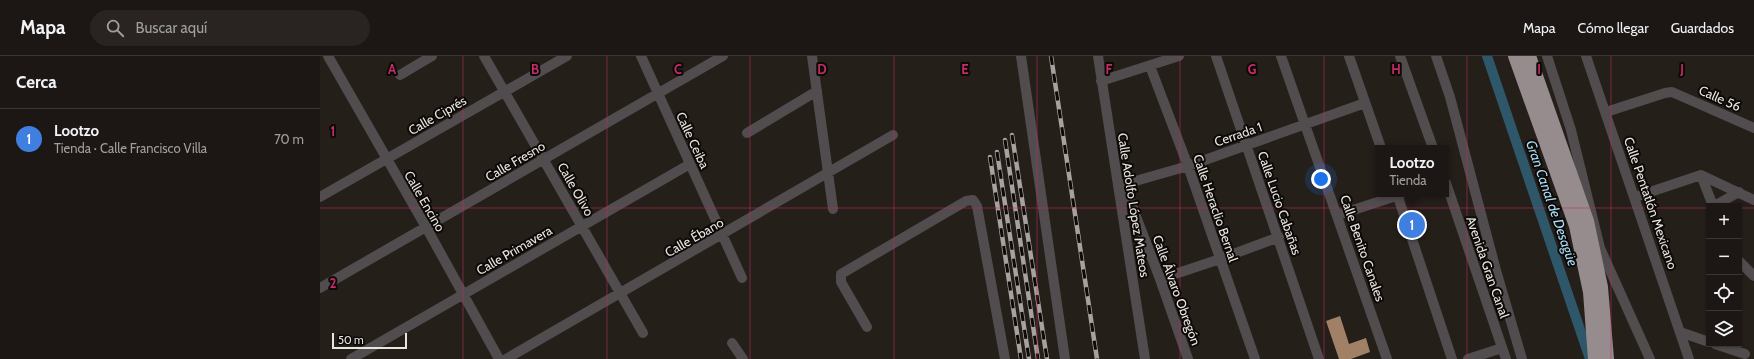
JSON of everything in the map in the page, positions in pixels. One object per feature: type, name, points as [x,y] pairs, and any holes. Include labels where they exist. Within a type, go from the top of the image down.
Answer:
[{"type":"highway","points":[[1515,56],[1576,226],[1590,292],[1595,359]]},
{"type":"highway","points":[[1529,56],[1587,221],[1601,287],[1606,359]]},
{"type":"street","points":[[320,60],[328,56]]},
{"type":"street","name":"Calle Encino","points":[[328,56],[426,227],[499,359]]},
{"type":"street","points":[[400,75],[432,56]]},
{"type":"street","name":"Calle Olivo","points":[[484,56],[644,333]]},
{"type":"street","name":"Calle Ciprés","points":[[320,197],[568,56]]},
{"type":"street","name":"Calle Ceiba","points":[[641,56],[742,278]]},
{"type":"street","name":"Calle Fresno","points":[[320,288],[723,56]]},
{"type":"street","points":[[812,56],[833,209]]},
{"type":"street","points":[[1021,56],[1064,359]]},
{"type":"street","name":"Calle Adolfo López Mateos","points":[[1098,56],[1101,81],[1121,186],[1145,359]]},
{"type":"street","points":[[1101,81],[1179,56]]},
{"type":"street","name":"Calle Lucio Cabañas","points":[[1216,56],[1319,359]]},
{"type":"street","name":"Calle Benito Canales","points":[[1281,56],[1338,215],[1387,359]]},
{"type":"street","points":[[1349,56],[1380,145]]},
{"type":"street","points":[[1400,56],[1432,145]]},
{"type":"street","points":[[1436,56],[1450,97],[1497,274],[1522,359]]},
{"type":"street","points":[[1547,56],[1571,130],[1600,248],[1650,359]]},
{"type":"street","name":"Calle Pentatlón Mexicano","points":[[1586,56],[1690,359]]},
{"type":"street","name":"Calle Heraclio Bernal","points":[[1150,66],[1188,166],[1255,359]]},
{"type":"street","points":[[747,132],[817,91]]},
{"type":"street","name":"Calle 56","points":[[1606,112],[1664,93],[1672,92],[1754,128]]},
{"type":"street","name":"Cerrada 1","points":[[1121,186],[1188,166],[1365,103]]},
{"type":"street","name":"Calle Ébano","points":[[506,359],[723,235],[893,135]]},
{"type":"street","name":"Calle Primavera","points":[[351,359],[690,164]]},
{"type":"street","points":[[1635,197],[1701,175],[1754,200]]},
{"type":"street","points":[[1701,175],[1712,203]]},
{"type":"street","name":"Calle Álvaro Obregón","points":[[1121,186],[1160,279],[1188,359]]},
{"type":"street","points":[[1718,203],[1738,192]]},
{"type":"street","name":"Avenida Gran Canal","points":[[1449,193],[1506,359]]},
{"type":"street","points":[[1338,215],[1390,197]]},
{"type":"street","points":[[1400,197],[1452,359]]},
{"type":"street","points":[[867,327],[841,282],[841,274],[966,201],[973,200],[977,206],[1006,359]]},
{"type":"street","points":[[1160,279],[1220,259],[1278,237]]},
{"type":"street","points":[[1742,264],[1754,276]]},
{"type":"street","points":[[1680,332],[1706,341]]},
{"type":"street","points":[[732,343],[743,359]]},
{"type":"street","points":[[1725,347],[1748,354]]},
{"type":"street","points":[[1468,359],[1502,348]]},
{"type":"building","points":[[1340,316],[1349,344],[1366,338],[1370,352],[1351,359],[1339,359],[1326,321]]},
{"type":"waterway","name":"Gran Canal de Desagüe","points":[[1487,56],[1590,359]]},
{"type":"railway","points":[[1051,56],[1097,359]]},
{"type":"railway","points":[[1012,135],[1047,359]]},
{"type":"railway","points":[[1005,140],[1038,359]]},
{"type":"railway","points":[[997,152],[1029,359]]},
{"type":"railway","points":[[990,157],[1021,359]]},
{"type":"place","name":"Lootzo","points":[[1412,225]]}]
